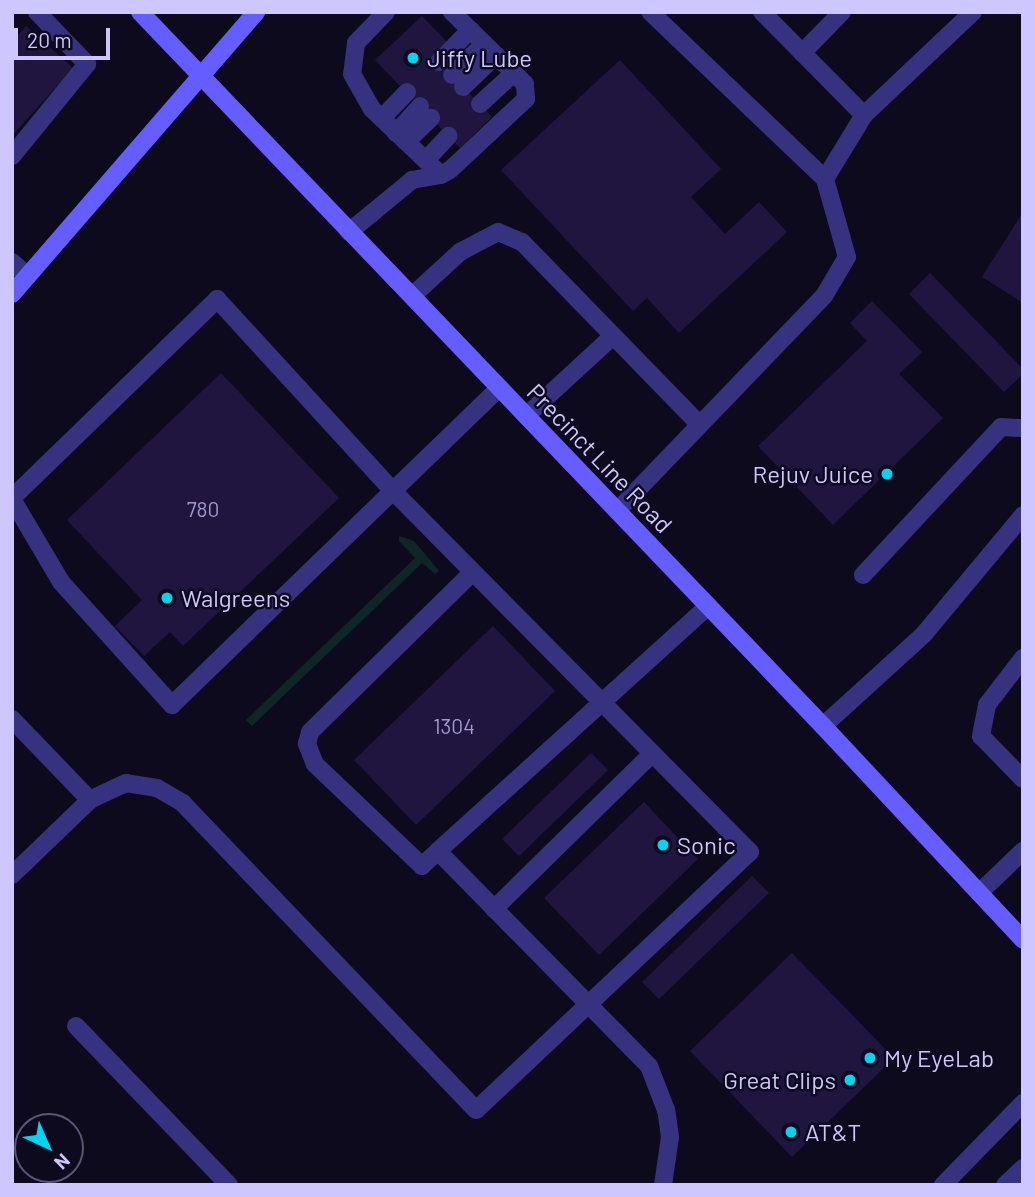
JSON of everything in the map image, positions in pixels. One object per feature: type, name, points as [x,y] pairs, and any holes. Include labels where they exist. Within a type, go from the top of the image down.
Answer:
[{"type":"main road","name":"Precinct Line Road","points":[[140,12],[823,726],[1023,940]]},
{"type":"main road","points":[[12,294],[256,12]]},
{"type":"street","points":[[12,156],[88,64],[37,12]]},
{"type":"street","points":[[386,12],[356,43],[352,74],[372,109],[441,175]]},
{"type":"street","points":[[349,232],[412,180],[441,175],[526,99],[524,83],[452,12]]},
{"type":"street","points":[[617,511],[824,296],[847,257],[825,179],[650,12]]},
{"type":"street","points":[[762,12],[864,115]]},
{"type":"street","points":[[802,53],[842,12]]},
{"type":"street","points":[[825,179],[864,115],[973,12]]},
{"type":"street","points":[[439,62],[470,30]]},
{"type":"street","points":[[458,81],[490,50]]},
{"type":"street","points":[[480,104],[514,73]]},
{"type":"street","points":[[382,118],[407,92]]},
{"type":"street","points":[[402,137],[426,112]]},
{"type":"street","points":[[426,160],[448,136]]},
{"type":"street","points":[[412,296],[460,252],[498,232],[522,242],[700,425]]},
{"type":"street","points":[[12,262],[28,276]]},
{"type":"street","points":[[12,875],[90,800],[125,783],[157,788],[183,803],[476,1110],[750,852],[392,490],[217,299],[12,498],[61,582],[172,705],[392,490],[499,388]]},
{"type":"street","points":[[526,416],[613,335]]},
{"type":"street","points":[[863,575],[1001,427],[1023,428]]},
{"type":"street","points":[[823,726],[925,634],[1023,515]]},
{"type":"street","points":[[472,573],[310,732],[307,744],[315,764],[422,866],[708,606]]},
{"type":"street","points":[[1023,658],[987,705],[981,736],[1023,779]]},
{"type":"street","points":[[12,719],[90,800]]},
{"type":"street","points":[[494,909],[652,754]]},
{"type":"street","points":[[438,851],[649,1066],[666,1110],[670,1138],[663,1185]]},
{"type":"street","points":[[979,893],[1023,851]]},
{"type":"street","points":[[76,1026],[229,1185]]},
{"type":"street","points":[[943,1185],[1023,1103]]},
{"type":"street","points":[[1005,1185],[1023,1168]]},
{"type":"green space","points":[[399,536],[414,541],[439,571],[435,574],[422,563],[252,726],[246,720],[415,558],[399,541]]},
{"type":"building","points":[[422,16],[449,44],[435,58],[492,117],[460,148],[375,60]]},
{"type":"building","points":[[26,26],[73,68],[12,136],[12,42]]},
{"type":"building","points":[[620,60],[721,169],[691,197],[725,234],[759,202],[787,232],[679,333],[647,298],[633,311],[501,170]]},
{"type":"building","points":[[1023,212],[1023,303],[982,277]]},
{"type":"building","points":[[930,273],[1023,369],[1023,374],[1004,392],[909,294]]},
{"type":"building","points":[[872,301],[922,352],[899,374],[943,418],[833,525],[758,446],[867,341],[850,323]]},
{"type":"building","name":"Walgreens","points":[[221,373],[339,498],[183,646],[170,632],[144,656],[115,626],[142,600],[67,520]]},
{"type":"building","points":[[493,626],[555,691],[416,825],[354,760]]},
{"type":"building","points":[[591,753],[608,770],[519,856],[502,839]]},
{"type":"building","points":[[644,802],[698,859],[599,955],[544,898]]},
{"type":"building","points":[[752,876],[769,893],[659,999],[642,982]]},
{"type":"building","points":[[792,953],[894,1058],[792,1157],[690,1051]]},
{"type":"place","name":"Jiffy Lube","points":[[413,58]]},
{"type":"place","name":"Rejuv Juice","points":[[887,474]]},
{"type":"place","name":"Walgreens","points":[[167,598]]},
{"type":"place","name":"Sonic","points":[[663,845]]},
{"type":"place","name":"My EyeLab","points":[[870,1058]]},
{"type":"place","name":"Great Clips","points":[[850,1080]]},
{"type":"place","name":"AT&T","points":[[791,1132]]}]
